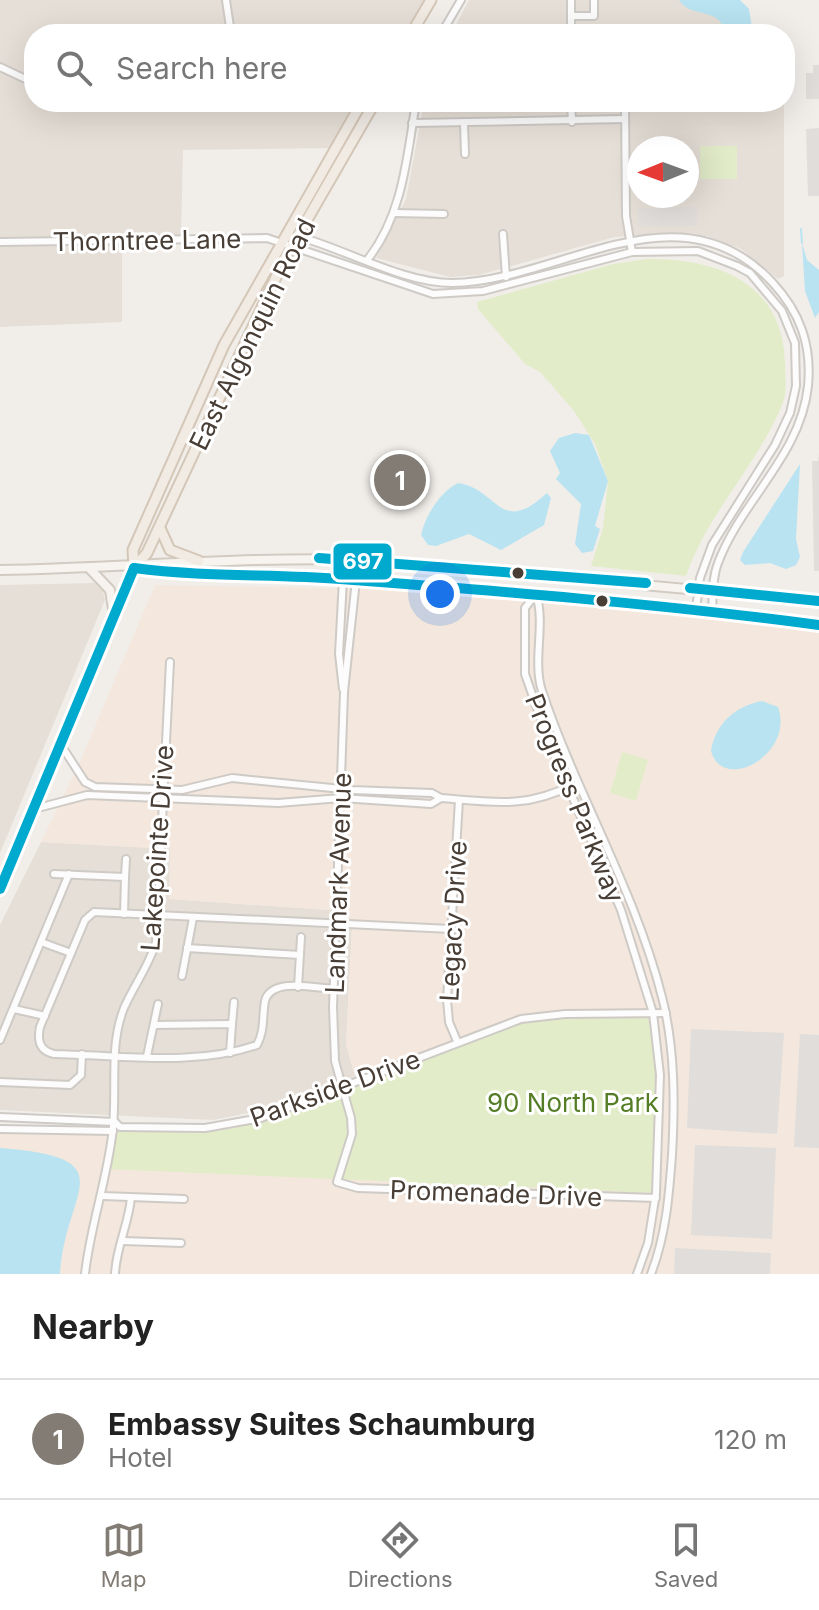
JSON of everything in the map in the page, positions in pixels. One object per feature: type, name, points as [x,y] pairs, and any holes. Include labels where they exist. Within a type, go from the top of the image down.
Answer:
[{"type":"main road","points":[[417,24],[431,0]]},
{"type":"main road","name":"East Algonquin Road","points":[[134,568],[133,550],[224,345],[356,112]]},
{"type":"main road","name":"East Algonquin Road","points":[[0,889],[134,568],[147,553],[291,248],[369,112]]},
{"type":"main road","points":[[160,525],[167,548],[199,561]]},
{"type":"main road","points":[[0,570],[134,568],[199,561],[302,557],[378,560],[819,601]]},
{"type":"main road","points":[[134,568],[198,576],[343,579],[536,594],[696,609],[819,625]]},
{"type":"main road","points":[[89,569],[108,586],[114,615]]},
{"type":"street","points":[[226,0],[230,24]]},
{"type":"street","points":[[447,24],[461,0]]},
{"type":"street","points":[[571,0],[571,24]]},
{"type":"street","points":[[571,16],[594,16],[594,0]]},
{"type":"street","points":[[0,67],[24,78]]},
{"type":"street","points":[[364,270],[394,213],[414,112]]},
{"type":"street","points":[[572,112],[572,122]]},
{"type":"street","points":[[625,112],[626,216],[632,252]]},
{"type":"street","points":[[412,123],[625,119]]},
{"type":"street","points":[[464,123],[465,154]]},
{"type":"street","points":[[394,213],[444,214]]},
{"type":"street","points":[[503,234],[508,284]]},
{"type":"street","points":[[298,236],[435,282],[481,280],[631,240],[700,240],[757,264],[792,305],[807,340],[807,387],[800,417],[766,483],[724,549],[713,590],[712,611]]},
{"type":"street","name":"Thorntree Lane","points":[[0,242],[282,240],[298,236]]},
{"type":"street","points":[[282,240],[291,248],[433,294],[463,294],[632,252],[698,251],[750,273],[782,311],[795,343],[796,386],[790,413],[775,445],[712,545],[696,609]]},
{"type":"street","points":[[343,579],[339,654],[344,692]]},
{"type":"street","name":"Landmark Avenue","points":[[337,1182],[352,1134],[335,1061],[334,989],[344,692],[356,580]]},
{"type":"street","name":"Progress Parkway","points":[[536,594],[541,621],[540,686],[637,921],[666,1013],[673,1074],[672,1158],[667,1221],[651,1274]]},
{"type":"street","name":"Progress Parkway","points":[[536,594],[525,608],[525,674],[621,910],[653,1013],[661,1115],[656,1198],[648,1243],[637,1274]]},
{"type":"street","name":"Lakepointe Drive","points":[[113,1131],[115,1055],[124,1008],[149,965],[156,942],[170,662]]},
{"type":"street","points":[[61,745],[85,782],[95,787],[278,803],[341,798],[431,804],[441,798]]},
{"type":"street","points":[[34,809],[87,795],[161,794],[232,778],[432,793],[441,798],[512,804],[545,799],[578,782]]},
{"type":"street","name":"Legacy Drive","points":[[457,1041],[449,1022],[447,1000],[459,800]]},
{"type":"street","points":[[124,914],[126,859]]},
{"type":"street","points":[[54,874],[125,877]]},
{"type":"street","points":[[0,1040],[69,874]]},
{"type":"street","points":[[334,989],[298,987],[273,990],[265,998],[262,1035],[257,1045],[230,1053],[192,1058],[54,1054],[43,1050],[39,1035],[85,920],[94,912],[451,929]]},
{"type":"street","points":[[182,976],[193,918]]},
{"type":"street","points":[[298,987],[301,937]]},
{"type":"street","points":[[41,942],[71,953]]},
{"type":"street","points":[[187,948],[300,955]]},
{"type":"street","points":[[230,1053],[234,1002]]},
{"type":"street","points":[[147,1056],[158,1004]]},
{"type":"street","points":[[14,1009],[45,1016]]},
{"type":"street","name":"Parkside Drive","points":[[120,1127],[223,1127],[261,1118],[521,1019],[549,1015],[666,1013]]},
{"type":"street","points":[[154,1025],[232,1024]]},
{"type":"street","points":[[0,1082],[70,1085],[81,1075],[82,1054]]},
{"type":"street","points":[[0,1117],[113,1122],[120,1127],[113,1131],[0,1129]]},
{"type":"street","points":[[85,1274],[103,1196],[113,1131]]},
{"type":"street","name":"Promenade Drive","points":[[337,1182],[358,1188],[656,1198]]},
{"type":"street","points":[[103,1196],[184,1199]]},
{"type":"street","points":[[115,1274],[131,1197]]},
{"type":"street","points":[[123,1241],[181,1243]]},
{"type":"shaded area","points":[[0,0],[431,0],[417,24],[24,24],[24,112],[356,112],[336,148],[183,150],[181,239],[122,240],[122,322],[0,327]]},
{"type":"shaded area","points":[[469,0],[732,0],[733,24],[456,24]]},
{"type":"shaded area","points":[[813,65],[819,65],[819,99],[806,99],[806,73],[813,73]]},
{"type":"shaded area","points":[[422,112],[784,112],[784,276],[778,279],[741,249],[707,236],[675,233],[615,237],[479,275],[450,277],[376,258],[406,199]]},
{"type":"shaded area","points":[[819,128],[819,196],[808,196],[806,129]]},
{"type":"shaded area","points":[[638,208],[697,208],[697,226],[638,226]]},
{"type":"shaded area","points":[[819,454],[819,571],[814,571],[812,461],[818,461]]},
{"type":"shaded area","points":[[94,583],[103,591],[105,600],[0,853],[0,585]]},
{"type":"shaded area","points":[[155,585],[382,589],[819,626],[819,1274],[0,1274],[0,1130],[115,1131],[223,1127],[357,1082],[346,1045],[352,926],[343,911],[169,899],[170,849],[41,842],[79,764]]},
{"type":"shaded area","points":[[41,842],[170,849],[170,899],[343,911],[352,926],[346,1045],[355,1076],[278,1107],[213,1120],[0,1110],[0,925]]},
{"type":"shaded area","points":[[691,1029],[784,1033],[777,1134],[687,1128]]},
{"type":"shaded area","points":[[800,1034],[819,1035],[819,1148],[794,1147]]},
{"type":"shaded area","points":[[695,1145],[776,1148],[772,1239],[691,1235]]},
{"type":"shaded area","points":[[675,1248],[771,1253],[770,1274],[674,1274]]},
{"type":"green space","points":[[700,146],[737,146],[737,179],[700,179]]},
{"type":"green space","points":[[647,259],[697,263],[741,280],[759,294],[772,312],[781,335],[785,363],[784,400],[772,427],[719,510],[686,576],[591,566],[603,528],[608,481],[595,444],[574,411],[540,372],[525,364],[478,309],[477,302],[613,264]]},
{"type":"green space","points":[[622,752],[648,760],[636,801],[610,793]]},
{"type":"green space","name":"90 North Park","points":[[653,1013],[660,1075],[656,1193],[106,1169],[113,1131],[244,1123],[489,1029],[549,1015]]},
{"type":"water","points":[[679,0],[740,0],[749,9],[751,24],[721,24],[712,16],[684,6]]},
{"type":"water","points":[[802,243],[807,260],[819,270],[819,312],[815,318],[805,291]]},
{"type":"water","points":[[575,433],[589,435],[608,481],[595,526],[600,529],[593,551],[582,553],[575,544],[581,504],[556,479],[560,473],[550,451],[559,438]]},
{"type":"water","points":[[800,464],[796,539],[800,557],[796,565],[786,569],[770,563],[745,565],[740,560],[743,552]]},
{"type":"water","points":[[458,483],[472,487],[509,511],[519,511],[547,493],[551,498],[544,525],[501,550],[469,534],[436,546],[428,545],[421,535],[426,520],[439,498]]},
{"type":"water","points":[[762,701],[778,707],[780,724],[776,740],[767,753],[755,763],[742,768],[729,769],[718,763],[711,751],[717,732],[735,712]]},
{"type":"water","points":[[0,1148],[40,1153],[64,1160],[77,1170],[80,1183],[60,1274],[0,1274]]},
{"type":"waterway","points":[[801,229],[802,243]]},
{"type":"transit line","name":"697","points":[[319,558],[646,583]]},
{"type":"transit line","name":"697","points":[[134,568],[460,588],[640,604],[819,625]]},
{"type":"transit line","name":"697","points":[[0,889],[134,568]]},
{"type":"transit line","name":"697","points":[[690,588],[819,601]]},
{"type":"place","name":"Embassy Suites Schaumburg","points":[[400,480]]}]
